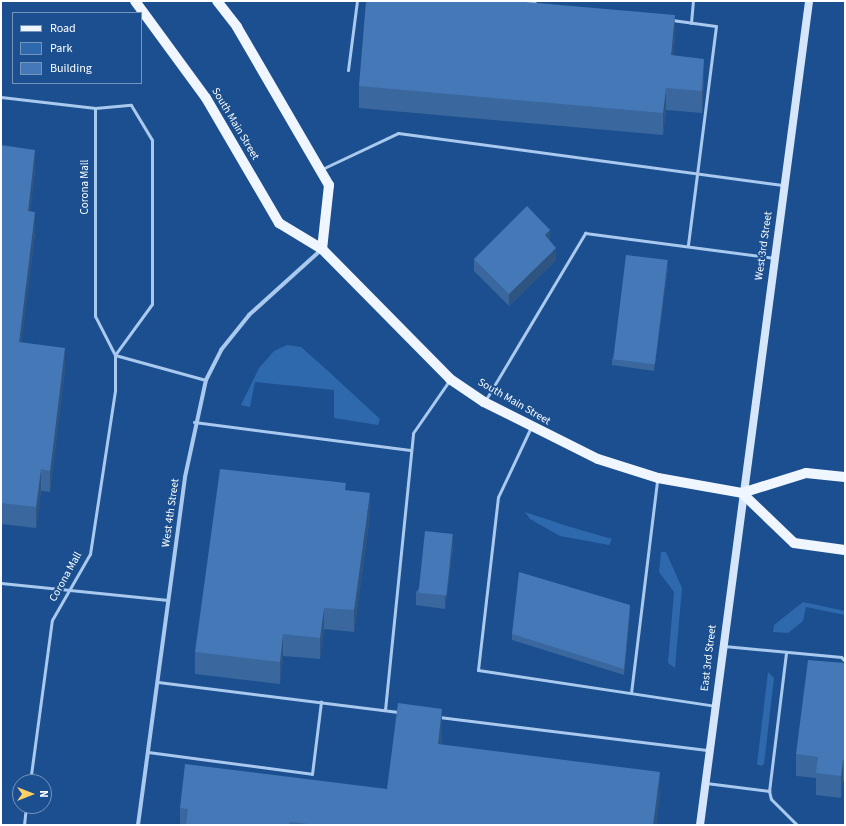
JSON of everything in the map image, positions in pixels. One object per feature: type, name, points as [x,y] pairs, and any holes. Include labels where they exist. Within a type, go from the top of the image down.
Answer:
[{"type":"main road","name":"South Main Street","points":[[135,1],[206,98],[279,223],[322,249],[450,379],[484,402],[531,427],[598,459],[658,478],[742,493],[806,473],[845,477]]},
{"type":"main road","points":[[217,1],[237,27],[329,185],[322,249]]},
{"type":"main road","points":[[742,493],[794,543],[845,550]]},
{"type":"street","name":"West 3rd Street","points":[[742,493],[809,1]]},
{"type":"street","name":"West 4th Street","points":[[138,825],[168,600],[194,422],[206,380],[221,350],[249,315],[322,249]]},
{"type":"street","name":"East 3rd Street","points":[[700,825],[742,493]]},
{"type":"lane","points":[[348,70],[357,1]]},
{"type":"lane","points":[[520,1],[543,4]]},
{"type":"lane","points":[[691,23],[693,1]]},
{"type":"lane","points":[[668,20],[716,26],[688,246]]},
{"type":"lane","points":[[1,97],[95,108],[131,105],[152,140],[152,304],[115,355],[206,380]]},
{"type":"lane","name":"Corona Mall","points":[[31,774],[52,620],[90,554],[115,390],[115,355],[95,316],[95,108]]},
{"type":"lane","points":[[321,170],[398,133],[784,185]]},
{"type":"lane","points":[[484,402],[585,233],[774,258]]},
{"type":"lane","points":[[385,710],[410,450],[413,433],[450,379]]},
{"type":"lane","points":[[194,422],[410,450]]},
{"type":"lane","points":[[531,427],[498,497],[478,670],[715,706]]},
{"type":"lane","points":[[631,693],[658,478]]},
{"type":"lane","points":[[1,583],[168,600]]},
{"type":"lane","points":[[722,645],[841,657],[845,661]]},
{"type":"lane","points":[[786,652],[770,791],[771,799],[797,825]]},
{"type":"lane","points":[[158,682],[407,713]]},
{"type":"lane","points":[[148,752],[312,774],[321,702]]},
{"type":"lane","points":[[436,716],[709,750]]},
{"type":"lane","points":[[705,783],[770,791]]},
{"type":"lane","points":[[24,825],[25,814]]},
{"type":"green space","points":[[287,345],[301,347],[380,419],[378,425],[334,418],[334,390],[255,382],[250,407],[241,405],[259,368],[274,351]]},
{"type":"green space","points":[[525,512],[612,539],[609,545],[560,536],[530,519]]},
{"type":"green space","points":[[661,552],[666,552],[682,588],[675,668],[668,663],[674,592],[659,572]]},
{"type":"green space","points":[[803,602],[845,611],[845,615],[806,607],[803,621],[788,633],[773,632],[774,625]]},
{"type":"green space","points":[[768,672],[774,678],[764,764],[761,766],[757,764]]},
{"type":"building","points":[[366,1],[514,1],[675,15],[671,55],[704,59],[702,91],[666,88],[663,113],[359,86]]},
{"type":"building","points":[[1,145],[35,150],[28,211],[35,212],[19,342],[65,348],[50,471],[41,469],[36,507],[1,503]]},
{"type":"building","points":[[527,206],[550,230],[545,235],[556,248],[509,294],[474,259]]},
{"type":"building","points":[[626,255],[668,260],[655,364],[613,359]]},
{"type":"building","points":[[220,469],[346,483],[345,490],[370,493],[354,610],[324,608],[320,638],[283,634],[280,662],[195,652]]},
{"type":"building","points":[[425,531],[453,534],[446,596],[419,593]]},
{"type":"building","points":[[519,572],[630,605],[624,669],[512,634]]},
{"type":"building","points":[[808,660],[845,663],[845,760],[843,760],[841,776],[816,773],[818,757],[796,754]]},
{"type":"building","points":[[398,703],[442,709],[438,744],[660,772],[653,825],[317,825],[290,822],[289,825],[186,825],[188,809],[180,808],[185,764],[387,789]]}]
